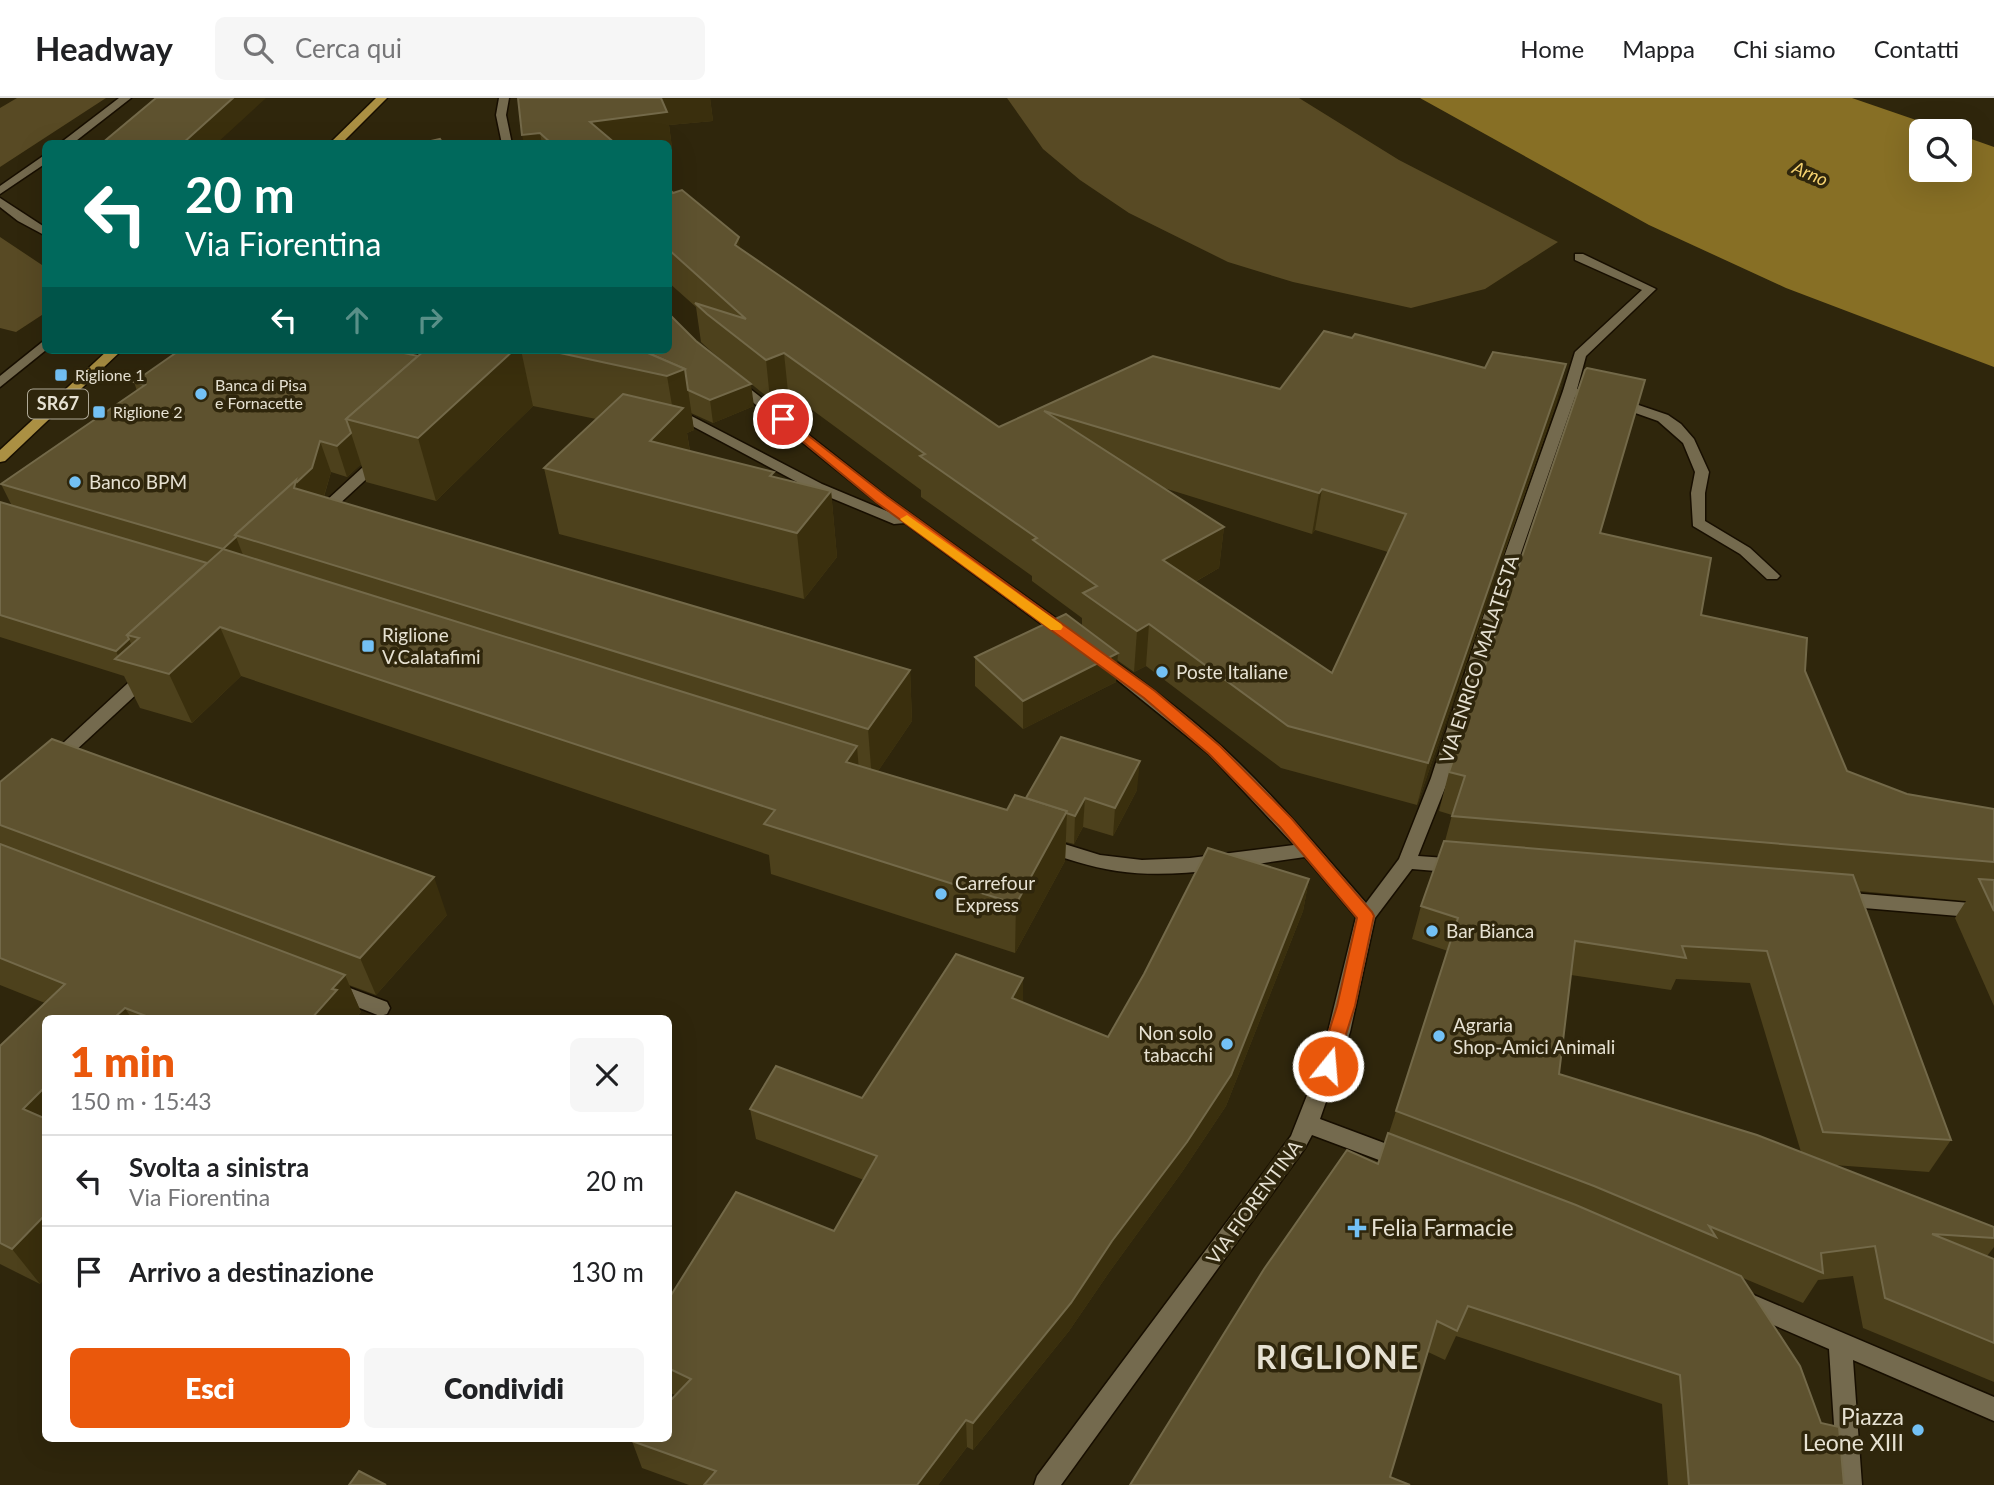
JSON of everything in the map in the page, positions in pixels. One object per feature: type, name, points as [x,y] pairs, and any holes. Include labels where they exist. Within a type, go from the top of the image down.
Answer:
[{"type":"main road","points":[[338,140],[382,98]]},
{"type":"main road","name":"SR67","points":[[0,458],[112,354]]},
{"type":"street","points":[[69,140],[126,98]]},
{"type":"street","points":[[504,98],[501,115],[506,140]]},
{"type":"street","points":[[0,191],[42,160]]},
{"type":"street","points":[[0,201],[42,231]]},
{"type":"street","name":"VIA ENRICO MALATESTA","points":[[1366,916],[1407,862],[1440,778],[1495,605],[1570,391],[1580,355],[1650,289],[1579,257]]},
{"type":"street","points":[[0,383],[42,346]]},
{"type":"street","points":[[726,373],[925,532],[1149,695],[1215,750],[1277,813],[1366,916]]},
{"type":"street","points":[[1570,391],[1626,404],[1663,418],[1676,427],[1689,442],[1702,472],[1698,493],[1698,523],[1745,551],[1772,576]]},
{"type":"street","points":[[656,405],[713,431],[817,487],[925,532]]},
{"type":"street","points":[[312,523],[393,446]]},
{"type":"street","points":[[40,774],[160,663]]},
{"type":"street","points":[[1024,838],[1090,859],[1138,866],[1168,866],[1308,850]]},
{"type":"street","points":[[1407,862],[1476,867]]},
{"type":"street","points":[[1817,897],[1994,912]]},
{"type":"street","name":"VIA FIORENTINA","points":[[1046,1485],[1290,1156],[1308,1124],[1346,1006],[1366,916]]},
{"type":"street","points":[[317,984],[380,1008]]},
{"type":"street","points":[[1308,1124],[1423,1167]]},
{"type":"street","points":[[1721,1292],[1994,1409]]},
{"type":"street","points":[[1840,1344],[1850,1485]]},
{"type":"shaded area","points":[[17,98],[106,98],[0,167],[0,108]]},
{"type":"shaded area","points":[[1007,98],[1299,98],[1399,160],[1558,242],[1485,289],[1411,308],[1293,282],[1228,262],[1129,213],[1080,180],[1043,149]]},
{"type":"shaded area","points":[[0,237],[42,265],[42,315],[16,332],[0,328]]},
{"type":"water","name":"Arno","points":[[1420,98],[1852,98],[1913,119],[1909,119],[1909,182],[1972,182],[1972,139],[1994,147],[1994,367],[1786,288],[1649,225]]},
{"type":"building","points":[[156,98],[233,98],[186,140],[106,140]]},
{"type":"building","points":[[518,98],[661,98],[667,112],[590,122],[611,140],[548,140],[540,133],[522,135]]},
{"type":"building","points":[[682,190],[739,237],[735,245],[999,427],[1153,356],[1280,389],[1324,331],[1352,338],[1355,334],[1485,368],[1493,352],[1566,364],[1428,763],[1288,726],[1149,624],[1137,631],[1083,593],[1097,586],[1033,540],[1037,538],[920,456],[925,454],[784,353],[766,360],[695,303],[746,319],[672,253],[672,192]],"holes":[[[1044,411],[1319,493],[1322,489],[1406,514],[1332,673],[1163,560],[1224,527]]]},
{"type":"building","points":[[672,317],[696,341],[751,384],[710,400],[688,390],[685,369],[650,354],[672,354]]},
{"type":"building","points":[[174,354],[418,356],[346,419],[351,433],[337,446],[320,441],[312,468],[235,535],[223,549],[1,484],[145,385],[134,382]]},
{"type":"building","points":[[420,354],[510,354],[418,438],[346,419]]},
{"type":"building","points":[[565,354],[650,354],[685,369],[667,376]]},
{"type":"building","points":[[1587,368],[1645,380],[1600,533],[1711,558],[1701,615],[1807,638],[1805,671],[1847,771],[1907,794],[1994,809],[1994,862],[1452,816],[1465,776],[1449,772]]},
{"type":"building","points":[[623,394],[683,408],[650,441],[774,472],[770,476],[831,491],[797,533],[544,468]]},
{"type":"building","points":[[296,480],[294,488],[910,670],[868,729],[235,535]]},
{"type":"building","points":[[0,502],[207,563],[127,635],[129,639],[116,651],[0,615]]},
{"type":"building","points":[[223,549],[857,746],[846,762],[1007,810],[1015,795],[1067,811],[1016,904],[764,824],[775,810],[220,627],[169,674],[115,659],[139,638],[127,635]]},
{"type":"building","points":[[1066,614],[1118,653],[1023,701],[975,657]]},
{"type":"building","points":[[1061,737],[1140,761],[1115,808],[1085,798],[1075,816],[1026,798]]},
{"type":"building","points":[[52,739],[434,877],[360,958],[0,825],[0,782]]},
{"type":"building","points":[[1444,841],[1853,875],[1951,1140],[1823,1132],[1767,951],[1682,946],[1686,958],[1575,941],[1559,1074],[1757,1135],[1994,1227],[1994,1238],[1932,1234],[1994,1259],[1994,1343],[1885,1298],[1875,1246],[1821,1253],[1823,1273],[1709,1226],[1716,1237],[1594,1186],[1396,1111],[1458,918],[1421,906]]},
{"type":"building","points":[[0,844],[345,975],[332,989],[337,990],[315,1015],[143,1015],[125,1008],[117,1015],[42,1015],[42,1090],[23,1109],[42,1117],[42,1218],[12,1249],[0,1243],[0,1046],[65,984],[0,958]]},
{"type":"building","points":[[1208,848],[1309,879],[1231,1075],[1187,1142],[1112,1241],[1071,1303],[973,1423],[966,1420],[917,1485],[704,1485],[716,1471],[635,1442],[672,1442],[672,1399],[691,1379],[672,1370],[672,1294],[736,1192],[834,1231],[877,1156],[750,1109],[776,1066],[862,1098],[956,954],[1023,978],[1012,998],[1108,1037],[1144,974]]},
{"type":"building","points":[[1979,879],[1994,880],[1994,911]]},
{"type":"building","points":[[1388,1133],[1576,1205],[1741,1276],[1800,1366],[1821,1423],[1839,1427],[1844,1485],[1689,1485],[1680,1375],[1468,1306],[1457,1331],[1437,1321],[1390,1477],[1410,1485],[1130,1485],[1264,1269],[1347,1150],[1378,1164]]},
{"type":"building","points":[[359,1471],[386,1485],[349,1485]]},
{"type":"slow traffic","points":[[907,519],[1056,627]]},
{"type":"place","name":"Riglione 1","points":[[61,375]]},
{"type":"place","name":"Banca di Pisa e Fornacette","points":[[201,394]]},
{"type":"place","name":"Riglione 2","points":[[99,412]]},
{"type":"place","name":"Banco BPM","points":[[75,482]]},
{"type":"place","name":"Riglione V.Calatafimi","points":[[368,646]]},
{"type":"place","name":"Poste Italiane","points":[[1162,672]]},
{"type":"place","name":"Carrefour Express","points":[[941,894]]},
{"type":"place","name":"Bar Bianca","points":[[1432,931]]},
{"type":"place","name":"Agraria Shop-Amici Animali","points":[[1439,1036]]},
{"type":"place","name":"Non solo tabacchi","points":[[1227,1044]]},
{"type":"place","name":"Felia Farmacie","points":[[1357,1228]]},
{"type":"place","name":"Piazza Leone XIII","points":[[1918,1430]]},
{"type":"district","name":"RIGLIONE","points":[[1338,1358]]},
{"type":"route","points":[[783,419],[881,499],[1149,695],[1215,750],[1286,823],[1366,916],[1346,1006],[1328,1066]]}]
